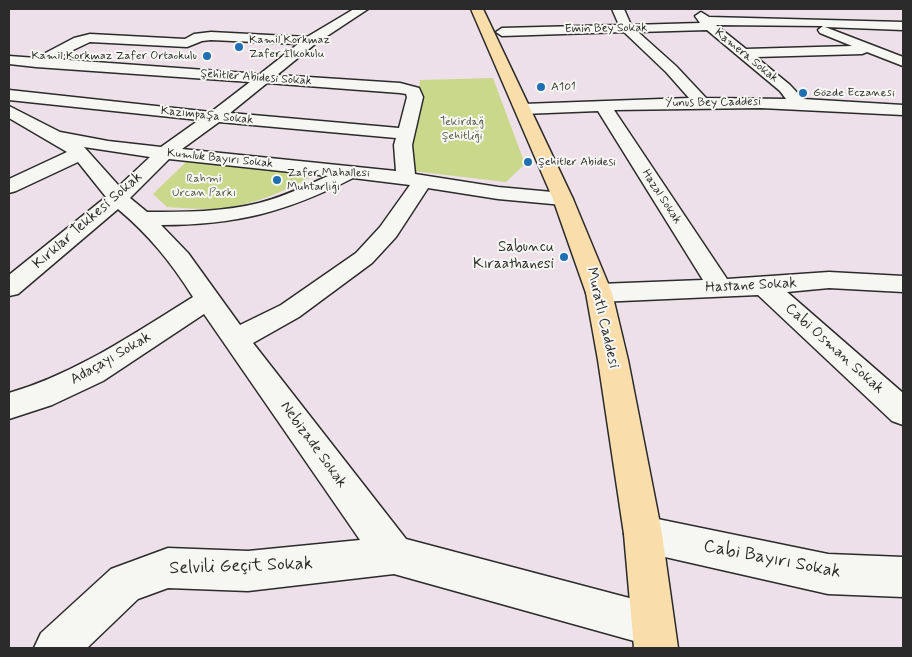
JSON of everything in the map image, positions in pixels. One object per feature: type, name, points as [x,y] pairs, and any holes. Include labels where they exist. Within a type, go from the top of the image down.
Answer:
[{"type":"main road","name":"Muratlı Caddesi","points":[[477,9],[563,199],[594,275],[613,360],[643,534],[654,637]]},
{"type":"street","name":"Kırklar Tekkesi Sokak","points":[[9,288],[62,246],[130,208],[165,153],[215,117],[310,41],[362,9]]},
{"type":"street","points":[[618,9],[627,28],[671,69],[702,103]]},
{"type":"street","name":"Kamera Sokak","points":[[695,9],[708,24],[744,52],[785,88],[798,103]]},
{"type":"street","points":[[770,9],[903,62]]},
{"type":"street","points":[[872,12],[903,25]]},
{"type":"street","points":[[887,18],[903,17]]},
{"type":"street","name":"Emin Bey Sokak","points":[[502,32],[803,22],[903,25]]},
{"type":"street","points":[[142,71],[186,43],[199,37],[310,41]]},
{"type":"street","points":[[36,63],[79,41],[90,38],[186,43]]},
{"type":"street","points":[[744,52],[874,50]]},
{"type":"street","name":"Şehitler Abidesi Sokak","points":[[12,66],[36,63],[400,88],[413,91],[415,97],[395,149],[414,180]]},
{"type":"street","name":"Kazımpaşa Sokak","points":[[9,95],[215,117],[395,149]]},
{"type":"street","name":"Yunus Bey Caddesi","points":[[523,109],[603,105],[798,103],[903,110]]},
{"type":"street","name":"Hazal Sokak","points":[[603,105],[720,288]]},
{"type":"street","points":[[9,111],[55,136]]},
{"type":"street","name":"Kumluk Bayırı Sokak","points":[[55,136],[108,146],[414,180],[563,199]]},
{"type":"street","name":"Nebizade Sokak","points":[[55,136],[81,153],[130,208],[180,258],[235,340],[394,555]]},
{"type":"street","points":[[130,208],[181,219],[230,214],[267,207],[355,174],[395,149]]},
{"type":"street","points":[[9,187],[81,153]]},
{"type":"street","points":[[235,340],[290,311],[364,258],[388,232],[414,180]]},
{"type":"street","name":"Hastane Sokak","points":[[599,294],[764,286],[829,280],[903,284]]},
{"type":"street","name":"Cabi Osman Sokak","points":[[764,286],[903,412]]},
{"type":"street","name":"Adaçayı Sokak","points":[[9,406],[41,396],[92,373],[208,299]]},
{"type":"street","name":"Cabi Bayırı Sokak","points":[[643,534],[828,574],[903,576]]},
{"type":"street","points":[[394,555],[654,637]]},
{"type":"street","name":"Selvili Geçit Sokak","points":[[56,648],[125,583],[168,568],[248,571],[394,555]]},
{"type":"green space","name":"Tekirdağ Şehitliği","points":[[493,78],[525,164],[506,182],[412,171],[408,156],[417,114],[420,80]]},
{"type":"green space","name":"Rahmi Urcan Parkı","points":[[186,162],[315,174],[292,187],[266,198],[239,206],[214,209],[167,207],[153,194]]},
{"type":"place","name":"Kamil Korkmaz Zafer İlkokulu","points":[[239,47]]},
{"type":"place","name":"Kamil Korkmaz Zafer Ortaokulu","points":[[207,56]]},
{"type":"place","name":"A101","points":[[541,87]]},
{"type":"place","name":"Gözde Eczanesi","points":[[803,93]]},
{"type":"place","name":"Şehitler Abidesi","points":[[528,162]]},
{"type":"place","name":"Zafer Mahallesi Muhtarlığı","points":[[277,180]]},
{"type":"place","name":"Sabuncu Kıraathanesi","points":[[564,257]]}]
